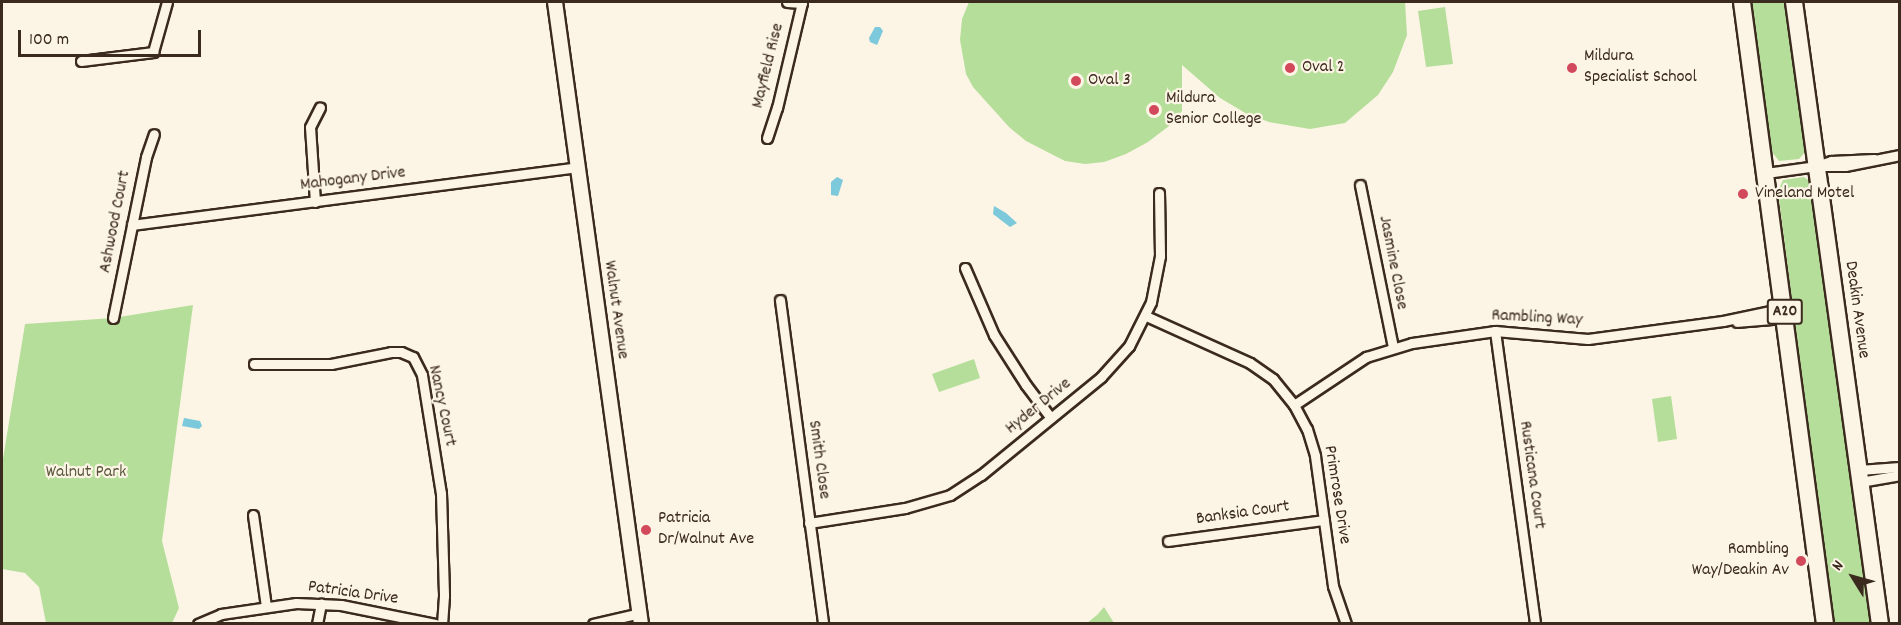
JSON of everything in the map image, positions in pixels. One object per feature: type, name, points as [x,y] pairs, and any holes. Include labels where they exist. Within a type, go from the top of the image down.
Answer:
[{"type":"highway","name":"A20","points":[[1742,2],[1825,624]]},
{"type":"highway","name":"Deakin Avenue","points":[[1794,2],[1880,624]]},
{"type":"street","points":[[81,61],[153,52],[168,2]]},
{"type":"street","name":"Walnut Avenue","points":[[555,2],[640,618]]},
{"type":"street","points":[[787,2],[802,2]]},
{"type":"street","name":"Mayfield Rise","points":[[767,138],[777,108],[802,2]]},
{"type":"street","points":[[315,202],[310,127],[320,107]]},
{"type":"street","name":"Ashwood Court","points":[[113,318],[146,157],[154,134]]},
{"type":"street","points":[[1766,173],[1817,166],[1844,159],[1874,159],[1899,155]]},
{"type":"street","name":"Mahogany Drive","points":[[132,225],[577,167]]},
{"type":"street","name":"Jasmine Close","points":[[1360,185],[1393,347]]},
{"type":"street","name":"Hyder Drive","points":[[809,523],[905,508],[942,498],[981,475],[1115,363],[1129,346],[1146,316],[1160,256],[1159,193]]},
{"type":"street","points":[[965,268],[1000,344],[1051,418]]},
{"type":"street","name":"Smith Close","points":[[780,300],[823,624]]},
{"type":"street","name":"Rambling Way","points":[[1294,405],[1366,357],[1393,347],[1430,339],[1495,331],[1588,339],[1723,321],[1761,322],[1785,313]]},
{"type":"street","name":"Primrose Drive","points":[[1146,316],[1250,363],[1273,379],[1294,405],[1311,442],[1333,586],[1346,624]]},
{"type":"street","name":"Rusticana Court","points":[[1495,331],[1535,624]]},
{"type":"street","name":"Nancy Court","points":[[254,364],[331,364],[391,352],[401,352],[413,357],[422,375],[441,494],[444,596],[442,624]]},
{"type":"street","points":[[1859,476],[1899,467]]},
{"type":"street","points":[[1859,476],[1899,475]]},
{"type":"street","points":[[253,515],[266,606]]},
{"type":"street","name":"Banksia Court","points":[[1168,542],[1324,520]]},
{"type":"street","points":[[316,624],[321,603]]},
{"type":"street","name":"Patricia Drive","points":[[198,624],[220,614],[266,606],[321,603],[435,624]]},
{"type":"street","points":[[593,624],[640,618]]},
{"type":"green space","points":[[969,2],[1405,2],[1407,35],[1393,72],[1378,95],[1345,123],[1310,129],[1269,122],[1247,114],[1220,98],[1182,65],[1182,111],[1169,126],[1148,142],[1126,154],[1104,162],[1085,164],[1065,161],[1026,141],[1009,127],[973,87],[966,74],[960,40],[962,19]]},
{"type":"green space","points":[[1751,2],[1787,2],[1806,151],[1799,159],[1779,161],[1772,152]]},
{"type":"green space","points":[[1445,7],[1453,64],[1426,67],[1418,11]]},
{"type":"green space","points":[[1804,177],[1811,182],[1872,623],[1834,623],[1778,191],[1783,180]]},
{"type":"green space","name":"Walnut Park","points":[[193,305],[162,541],[179,608],[172,623],[46,623],[39,587],[25,573],[2,569],[2,465],[25,324],[113,318]]},
{"type":"green space","points":[[974,359],[980,378],[939,392],[932,374]]},
{"type":"green space","points":[[1671,396],[1677,439],[1658,442],[1652,399]]},
{"type":"green space","points":[[1104,607],[1114,623],[1087,623],[1097,615]]},
{"type":"water","points":[[875,27],[880,27],[883,31],[877,45],[870,42],[869,38]]},
{"type":"water","points":[[837,177],[843,180],[838,196],[831,195],[831,182]]},
{"type":"water","points":[[994,206],[1017,223],[1010,227],[993,214]]},
{"type":"water","points":[[184,418],[200,421],[202,426],[199,429],[182,426]]},
{"type":"place","name":"Oval 2","points":[[1290,68]]},
{"type":"place","name":"Mildura Specialist School","points":[[1572,68]]},
{"type":"place","name":"Oval 3","points":[[1076,81]]},
{"type":"place","name":"Mildura Senior College","points":[[1154,110]]},
{"type":"place","name":"Vineland Motel","points":[[1743,194]]},
{"type":"place","name":"Patricia Dr/Walnut Ave","points":[[646,530]]},
{"type":"place","name":"Rambling Way/Deakin Av","points":[[1801,561]]}]
